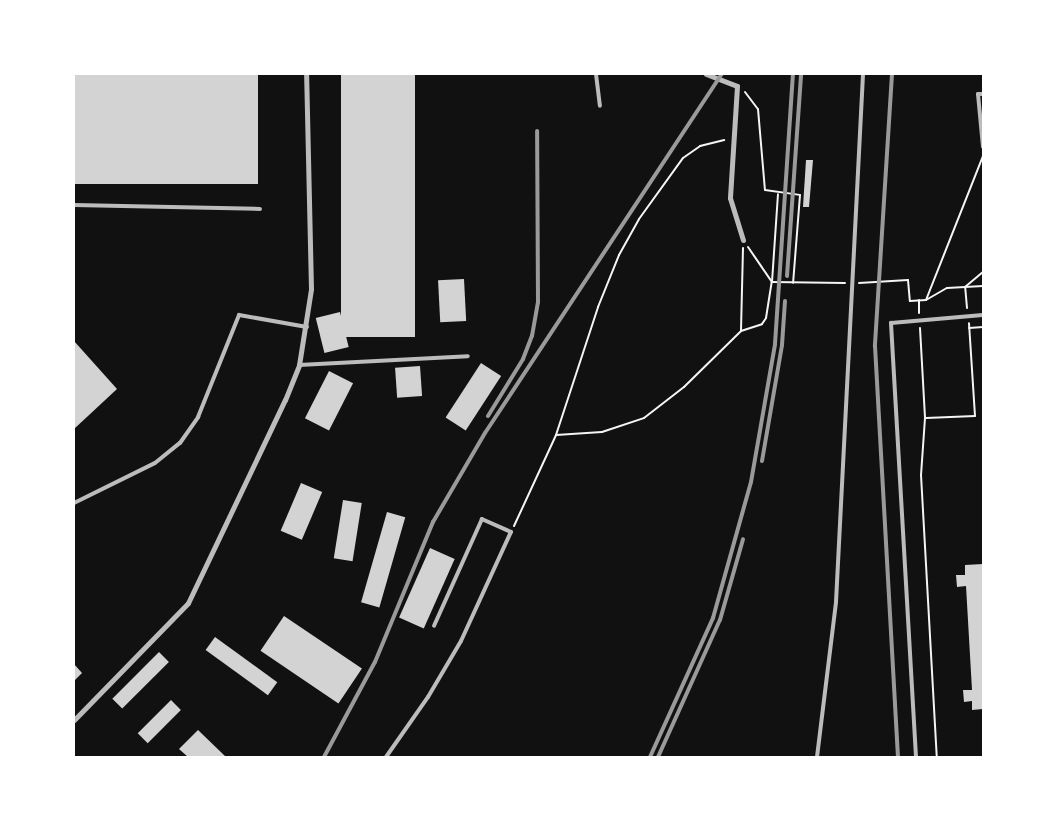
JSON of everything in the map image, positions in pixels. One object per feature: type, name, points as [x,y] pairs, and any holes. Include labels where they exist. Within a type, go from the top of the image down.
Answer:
[{"type":"street","points":[[74,720],[188,603],[285,400],[299,365],[307,328],[312,289],[306,74]]},
{"type":"street","points":[[706,74],[737,86],[730,198],[743,240]]},
{"type":"lane","points":[[596,74],[600,106]]},
{"type":"lane","points":[[817,757],[836,602],[863,74]]},
{"type":"lane","points":[[983,94],[978,94],[983,147]]},
{"type":"lane","points":[[74,205],[260,209]]},
{"type":"lane","points":[[74,504],[155,463],[180,443],[198,417],[239,315],[307,328]]},
{"type":"lane","points":[[916,757],[890,323],[983,316]]},
{"type":"lane","points":[[299,365],[468,356]]},
{"type":"lane","points":[[388,757],[428,697],[461,641],[511,532],[482,519],[434,626]]},
{"type":"path","points":[[737,86],[749,96],[758,109],[765,190],[778,194],[800,195],[793,283]]},
{"type":"path","points":[[511,532],[556,435],[598,308],[619,255],[639,219],[691,152],[734,138]]},
{"type":"path","points":[[926,300],[983,156]]},
{"type":"path","points":[[556,435],[602,432],[644,418],[684,387],[741,331],[762,324],[766,318],[772,282],[778,194]]},
{"type":"path","points":[[743,240],[772,282]]},
{"type":"path","points":[[741,331],[743,240]]},
{"type":"path","points":[[965,287],[983,272]]},
{"type":"path","points":[[893,281],[908,280],[910,301],[926,300],[947,288],[983,286]]},
{"type":"path","points":[[772,282],[812,285]]},
{"type":"path","points":[[925,418],[975,416],[965,287]]},
{"type":"path","points":[[918,300],[925,418],[920,475],[937,757]]},
{"type":"path","points":[[969,328],[983,327]]},
{"type":"building","points":[[74,74],[258,74],[258,184],[74,184]]},
{"type":"building","points":[[341,74],[415,74],[415,337],[341,337]]},
{"type":"building","points":[[806,160],[813,160],[809,207],[803,207]]},
{"type":"building","points":[[464,279],[466,321],[440,322],[438,280]]},
{"type":"building","points":[[340,312],[349,347],[324,353],[316,318]]},
{"type":"building","points":[[74,341],[117,389],[74,429]]},
{"type":"building","points":[[481,363],[501,376],[466,431],[446,418]]},
{"type":"building","points":[[420,366],[422,396],[397,398],[395,368]]},
{"type":"building","points":[[329,371],[353,383],[329,430],[305,418]]},
{"type":"building","points":[[301,483],[322,492],[302,540],[281,531]]},
{"type":"building","points":[[343,500],[362,503],[353,561],[334,558]]},
{"type":"building","points":[[387,512],[405,517],[379,608],[361,602]]},
{"type":"building","points":[[430,548],[455,559],[424,628],[399,617]]},
{"type":"building","points":[[983,564],[983,709],[972,710],[972,701],[964,702],[963,690],[972,690],[966,586],[957,587],[956,575],[965,575],[965,565]]},
{"type":"building","points":[[284,616],[362,669],[338,703],[261,651]]},
{"type":"building","points":[[215,637],[277,682],[268,695],[206,650]]},
{"type":"building","points":[[159,652],[169,662],[122,709],[112,699]]},
{"type":"building","points":[[74,664],[82,673],[74,681]]},
{"type":"building","points":[[171,700],[181,710],[148,743],[138,733]]},
{"type":"building","points":[[198,730],[226,757],[188,757],[179,749]]},
{"type":"railway","points":[[324,757],[375,662],[433,522],[485,433],[722,74]]},
{"type":"railway","points":[[650,757],[713,618],[751,482],[775,344],[793,74]]},
{"type":"railway","points":[[787,276],[801,74]]},
{"type":"railway","points":[[892,74],[875,346],[898,757]]},
{"type":"railway","points":[[488,416],[523,359],[532,336],[538,302],[537,131]]},
{"type":"railway","points":[[762,461],[782,345],[785,301]]},
{"type":"railway","points":[[658,757],[720,620],[743,539]]}]
